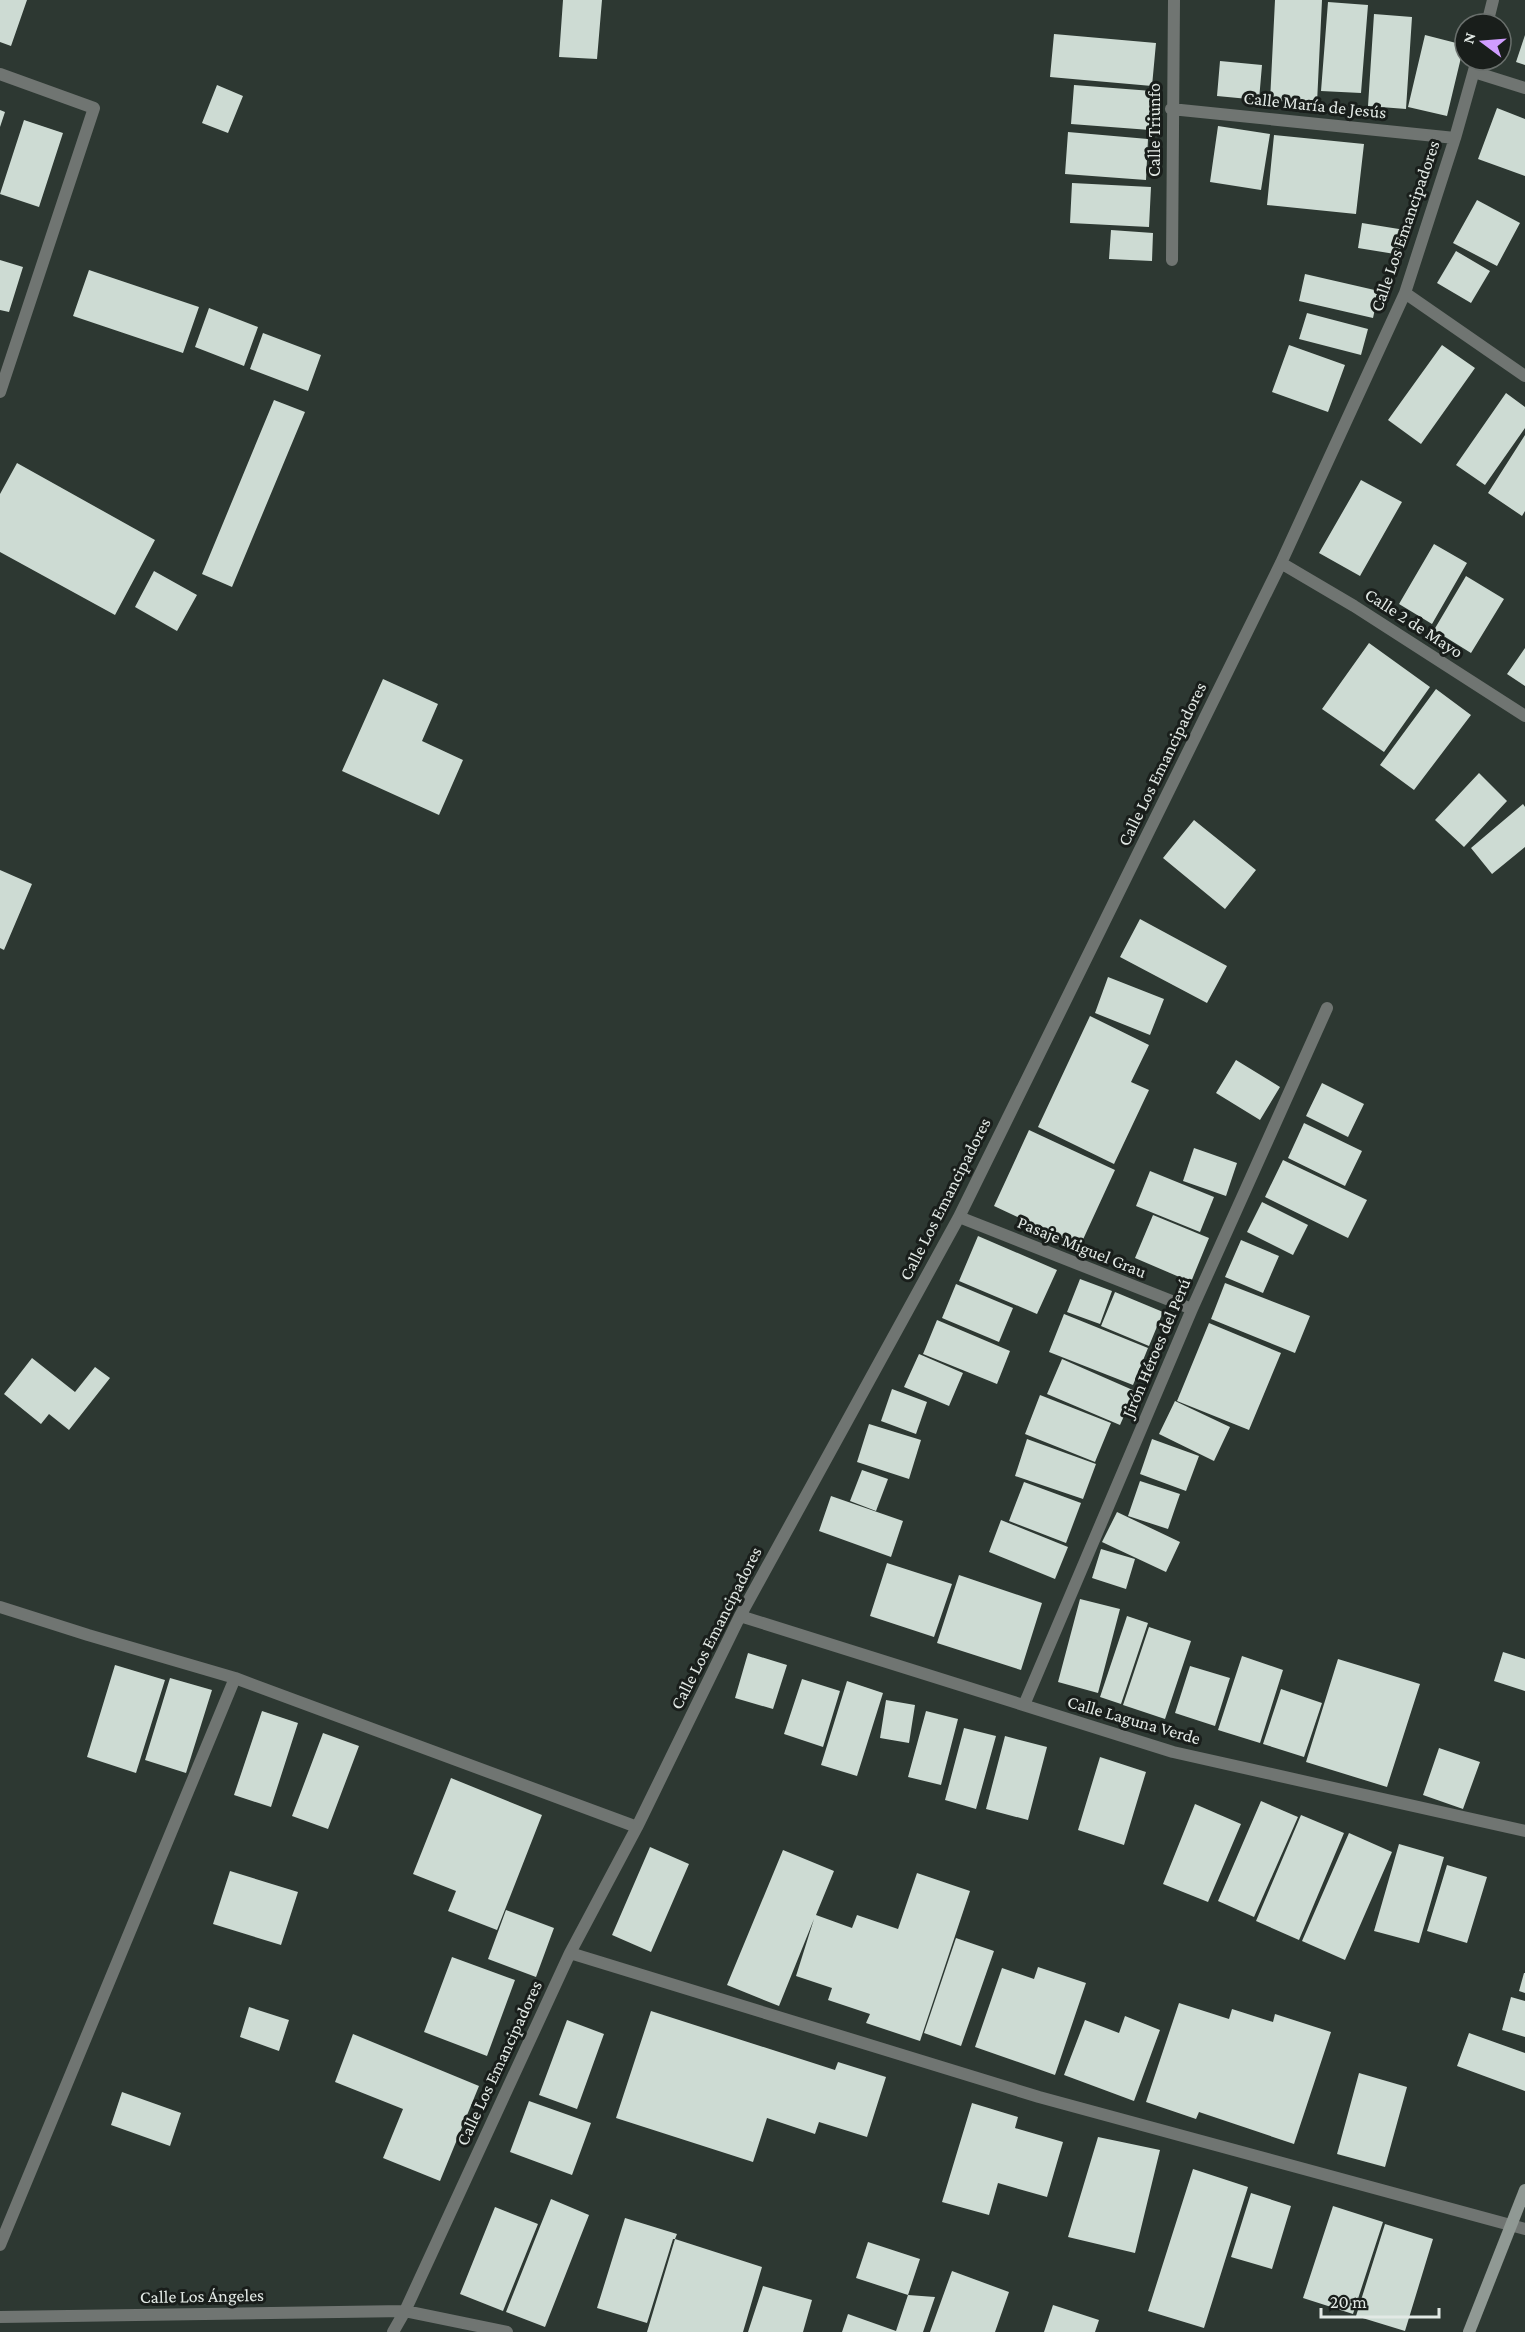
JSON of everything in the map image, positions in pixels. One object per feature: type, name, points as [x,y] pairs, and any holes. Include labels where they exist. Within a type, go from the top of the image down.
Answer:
[{"type":"street","name":"Calle Triunfo","points":[[1172,260],[1174,0]]},
{"type":"street","name":"Calle Los Emancipadores","points":[[393,2332],[405,2311],[570,1953],[637,1827],[740,1616],[958,1217],[1281,563],[1405,293],[1455,138],[1473,72]]},
{"type":"street","points":[[1489,72],[1525,88]]},
{"type":"street","points":[[0,75],[94,108],[0,392]]},
{"type":"street","name":"Calle María de Jesús","points":[[1172,109],[1455,138]]},
{"type":"street","points":[[1405,293],[1525,376]]},
{"type":"street","name":"Calle 2 de Mayo","points":[[1281,563],[1354,606],[1525,716]]},
{"type":"street","name":"Jirón Héroes del Perú","points":[[1024,1705],[1192,1309],[1327,1008]]},
{"type":"street","name":"Pasaje Miguel Grau","points":[[958,1217],[1192,1309]]},
{"type":"street","points":[[0,1607],[235,1678],[637,1827]]},
{"type":"street","name":"Calle Laguna Verde","points":[[740,1616],[1173,1752],[1525,1831]]},
{"type":"street","points":[[0,2245],[235,1678]]},
{"type":"street","points":[[570,1953],[1039,2097],[1525,2229]]},
{"type":"street","points":[[1469,2332],[1525,2190]]},
{"type":"street","name":"Calle Los Ángeles","points":[[0,2317],[405,2311],[507,2332]]},
{"type":"building","points":[[0,0],[27,0],[11,46],[0,42]]},
{"type":"building","points":[[563,0],[602,0],[597,59],[559,57]]},
{"type":"building","points":[[1275,0],[1322,0],[1317,103],[1270,101]]},
{"type":"building","points":[[1328,2],[1368,5],[1361,93],[1321,91]]},
{"type":"building","points":[[1374,14],[1412,17],[1406,109],[1368,106]]},
{"type":"building","points":[[1054,34],[1156,43],[1152,86],[1050,77]]},
{"type":"building","points":[[1425,35],[1453,42],[1453,72],[1458,72],[1447,116],[1408,107]]},
{"type":"building","points":[[1525,35],[1525,65],[1516,62]]},
{"type":"building","points":[[1220,61],[1262,65],[1259,100],[1217,96]]},
{"type":"building","points":[[217,85],[243,96],[228,133],[202,123]]},
{"type":"building","points":[[1074,85],[1152,91],[1150,130],[1071,124]]},
{"type":"building","points":[[1497,108],[1525,119],[1525,176],[1478,159]]},
{"type":"building","points":[[0,110],[5,112],[0,127]]},
{"type":"building","points":[[24,120],[63,133],[39,207],[0,194]]},
{"type":"building","points":[[1218,126],[1270,134],[1261,190],[1210,182]]},
{"type":"building","points":[[1068,132],[1148,139],[1146,180],[1065,174]]},
{"type":"building","points":[[1274,135],[1364,144],[1356,214],[1267,205]]},
{"type":"building","points":[[1072,183],[1151,187],[1149,227],[1070,223]]},
{"type":"building","points":[[1477,200],[1520,223],[1497,266],[1453,243]]},
{"type":"building","points":[[1362,223],[1405,230],[1401,255],[1358,248]]},
{"type":"building","points":[[1111,230],[1153,233],[1152,261],[1109,259]]},
{"type":"building","points":[[1456,251],[1490,271],[1471,303],[1437,283]]},
{"type":"building","points":[[0,260],[23,267],[9,312],[0,310]]},
{"type":"building","points":[[89,270],[199,307],[183,353],[73,316]]},
{"type":"building","points":[[1305,274],[1379,291],[1373,318],[1299,301]]},
{"type":"building","points":[[209,308],[258,327],[244,366],[195,347]]},
{"type":"building","points":[[1307,313],[1368,329],[1361,355],[1299,339]]},
{"type":"building","points":[[263,333],[321,355],[308,391],[250,369]]},
{"type":"building","points":[[1289,345],[1345,365],[1328,412],[1272,392]]},
{"type":"building","points":[[1442,345],[1475,368],[1421,444],[1388,420]]},
{"type":"building","points":[[1506,393],[1525,407],[1525,428],[1485,485],[1456,465]]},
{"type":"building","points":[[274,400],[305,412],[232,587],[202,574]]},
{"type":"building","points":[[1525,435],[1525,511],[1522,516],[1488,493]]},
{"type":"building","points":[[17,463],[155,540],[115,615],[0,552],[0,494]]},
{"type":"building","points":[[1361,480],[1402,502],[1360,576],[1319,553]]},
{"type":"building","points":[[1434,544],[1467,563],[1432,624],[1399,604]]},
{"type":"building","points":[[154,571],[197,595],[177,631],[135,607]]},
{"type":"building","points":[[1466,576],[1504,599],[1471,653],[1434,630]]},
{"type":"building","points":[[1369,643],[1430,687],[1384,752],[1322,709]]},
{"type":"building","points":[[1525,648],[1525,686],[1507,674]]},
{"type":"building","points":[[383,679],[438,704],[422,741],[463,760],[439,815],[342,771]]},
{"type":"building","points":[[1436,689],[1471,715],[1414,790],[1380,765]]},
{"type":"building","points":[[1479,773],[1507,801],[1464,847],[1435,820]]},
{"type":"building","points":[[1523,804],[1525,807],[1525,847],[1492,874],[1471,848]]},
{"type":"building","points":[[1194,820],[1256,870],[1225,909],[1163,858]]},
{"type":"building","points":[[0,870],[32,884],[4,950],[0,948]]},
{"type":"building","points":[[1140,919],[1227,966],[1207,1003],[1120,957]]},
{"type":"building","points":[[1108,977],[1164,999],[1150,1035],[1095,1013]]},
{"type":"building","points":[[1090,1016],[1149,1045],[1131,1082],[1149,1090],[1114,1164],[1038,1127]]},
{"type":"building","points":[[1236,1060],[1280,1087],[1260,1120],[1216,1093]]},
{"type":"building","points":[[1322,1083],[1364,1104],[1348,1137],[1306,1116]]},
{"type":"building","points":[[1304,1123],[1362,1151],[1345,1186],[1288,1158]]},
{"type":"building","points":[[1029,1130],[1115,1170],[1080,1246],[994,1206]]},
{"type":"building","points":[[1194,1148],[1237,1163],[1226,1196],[1183,1181]]},
{"type":"building","points":[[1283,1160],[1367,1200],[1348,1238],[1265,1197]]},
{"type":"building","points":[[1150,1171],[1214,1197],[1200,1232],[1136,1206]]},
{"type":"building","points":[[1262,1202],[1308,1225],[1293,1255],[1247,1232]]},
{"type":"building","points":[[1153,1215],[1209,1238],[1191,1282],[1135,1258]]},
{"type":"building","points":[[978,1236],[1057,1270],[1037,1314],[959,1281]]},
{"type":"building","points":[[1241,1240],[1279,1256],[1263,1293],[1225,1277]]},
{"type":"building","points":[[1080,1279],[1112,1291],[1100,1324],[1067,1312]]},
{"type":"building","points":[[1225,1283],[1310,1316],[1295,1353],[1211,1319]]},
{"type":"building","points":[[956,1284],[1013,1308],[999,1342],[942,1318]]},
{"type":"building","points":[[1115,1292],[1163,1312],[1149,1346],[1101,1326]]},
{"type":"building","points":[[1064,1314],[1148,1348],[1133,1385],[1049,1352]]},
{"type":"building","points":[[937,1320],[1010,1351],[997,1384],[923,1354]]},
{"type":"building","points":[[1209,1323],[1281,1353],[1249,1430],[1177,1401]]},
{"type":"building","points":[[919,1354],[963,1373],[949,1406],[904,1387]]},
{"type":"building","points":[[32,1358],[75,1392],[95,1367],[110,1378],[69,1430],[49,1414],[41,1424],[4,1394]]},
{"type":"building","points":[[1062,1359],[1135,1391],[1120,1425],[1047,1394]]},
{"type":"building","points":[[892,1389],[927,1402],[916,1434],[881,1421]]},
{"type":"building","points":[[1040,1395],[1111,1423],[1095,1462],[1025,1434]]},
{"type":"building","points":[[1175,1401],[1230,1427],[1214,1461],[1159,1434]]},
{"type":"building","points":[[869,1424],[921,1440],[909,1479],[857,1462]]},
{"type":"building","points":[[1027,1439],[1096,1464],[1083,1499],[1015,1476]]},
{"type":"building","points":[[1152,1439],[1199,1456],[1186,1491],[1140,1474]]},
{"type":"building","points":[[862,1470],[888,1479],[876,1511],[850,1501]]},
{"type":"building","points":[[1140,1481],[1180,1494],[1168,1529],[1128,1516]]},
{"type":"building","points":[[1024,1482],[1081,1503],[1066,1543],[1009,1521]]},
{"type":"building","points":[[831,1496],[903,1521],[891,1557],[819,1531]]},
{"type":"building","points":[[1117,1512],[1180,1542],[1166,1572],[1102,1542]]},
{"type":"building","points":[[1001,1520],[1068,1547],[1055,1579],[989,1552]]},
{"type":"building","points":[[1101,1549],[1135,1559],[1126,1589],[1092,1578]]},
{"type":"building","points":[[887,1563],[952,1584],[934,1637],[870,1616]]},
{"type":"building","points":[[959,1575],[1042,1603],[1021,1670],[937,1643]]},
{"type":"building","points":[[1080,1599],[1120,1609],[1098,1693],[1058,1682]]},
{"type":"building","points":[[1127,1616],[1148,1623],[1121,1704],[1100,1697]]},
{"type":"building","points":[[1149,1627],[1191,1641],[1165,1719],[1123,1705]]},
{"type":"building","points":[[1503,1652],[1525,1659],[1525,1691],[1494,1681]]},
{"type":"building","points":[[748,1653],[787,1665],[773,1709],[735,1698]]},
{"type":"building","points":[[1242,1656],[1283,1670],[1260,1743],[1218,1730]]},
{"type":"building","points":[[1338,1659],[1420,1684],[1387,1787],[1306,1762]]},
{"type":"building","points":[[115,1665],[165,1680],[136,1773],[87,1757]]},
{"type":"building","points":[[1190,1666],[1230,1678],[1215,1726],[1175,1713]]},
{"type":"building","points":[[170,1678],[212,1690],[186,1773],[145,1760]]},
{"type":"building","points":[[802,1679],[840,1691],[823,1747],[784,1734]]},
{"type":"building","points":[[847,1681],[883,1693],[857,1776],[821,1765]]},
{"type":"building","points":[[1281,1689],[1322,1703],[1304,1757],[1263,1744]]},
{"type":"building","points":[[886,1700],[915,1705],[909,1743],[880,1738]]},
{"type":"building","points":[[262,1711],[298,1723],[271,1807],[234,1795]]},
{"type":"building","points":[[926,1711],[958,1719],[941,1785],[908,1777]]},
{"type":"building","points":[[964,1728],[996,1736],[976,1809],[945,1800]]},
{"type":"building","points":[[323,1733],[359,1746],[328,1829],[292,1816]]},
{"type":"building","points":[[1005,1736],[1047,1747],[1028,1820],[986,1809]]},
{"type":"building","points":[[1439,1748],[1480,1762],[1463,1809],[1423,1795]]},
{"type":"building","points":[[1100,1757],[1146,1772],[1124,1845],[1078,1830]]},
{"type":"building","points":[[451,1778],[542,1815],[497,1930],[448,1911],[456,1891],[413,1874]]},
{"type":"building","points":[[1261,1801],[1298,1817],[1254,1917],[1218,1901]]},
{"type":"building","points":[[1195,1804],[1241,1824],[1208,1902],[1163,1884]]},
{"type":"building","points":[[1301,1815],[1344,1833],[1299,1940],[1256,1921]]},
{"type":"building","points":[[1349,1833],[1392,1852],[1345,1960],[1302,1941]]},
{"type":"building","points":[[1399,1844],[1444,1857],[1419,1943],[1374,1931]]},
{"type":"building","points":[[650,1847],[689,1864],[651,1952],[612,1935]]},
{"type":"building","points":[[783,1850],[834,1871],[816,1915],[852,1928],[857,1915],[898,1929],[917,1873],[970,1891],[920,2041],[866,2023],[870,2014],[828,2000],[832,1988],[796,1976],[814,1919],[779,2006],[727,1985]]},
{"type":"building","points":[[1447,1865],[1487,1877],[1467,1943],[1427,1931]]},
{"type":"building","points":[[230,1871],[298,1892],[281,1945],[213,1924]]},
{"type":"building","points":[[506,1910],[554,1928],[536,1977],[488,1959]]},
{"type":"building","points":[[956,1938],[994,1951],[961,2046],[924,2033]]},
{"type":"building","points":[[452,1957],[515,1980],[487,2056],[424,2032]]},
{"type":"building","points":[[1038,1967],[1086,1983],[1055,2075],[975,2047],[1002,1968],[1034,1979]]},
{"type":"building","points":[[1525,1973],[1525,1993],[1519,1991]]},
{"type":"building","points":[[1511,1997],[1525,2001],[1525,2037],[1502,2030]]},
{"type":"building","points":[[1179,2003],[1229,2019],[1232,2009],[1273,2022],[1275,2014],[1331,2032],[1294,2144],[1199,2112],[1196,2119],[1146,2102]]},
{"type":"building","points":[[249,2007],[289,2020],[279,2051],[240,2037]]},
{"type":"building","points":[[651,2011],[835,2070],[838,2062],[886,2077],[867,2137],[819,2122],[815,2134],[767,2118],[753,2162],[616,2118]]},
{"type":"building","points":[[1125,2016],[1160,2030],[1134,2101],[1064,2075],[1085,2020],[1119,2033]]},
{"type":"building","points":[[567,2020],[604,2034],[577,2109],[539,2095]]},
{"type":"building","points":[[1469,2033],[1525,2053],[1525,2091],[1457,2066]]},
{"type":"building","points":[[353,2034],[479,2086],[440,2181],[383,2158],[403,2109],[335,2082]]},
{"type":"building","points":[[1359,2073],[1407,2087],[1385,2167],[1337,2154]]},
{"type":"building","points":[[122,2092],[181,2113],[170,2146],[111,2125]]},
{"type":"building","points":[[529,2101],[591,2123],[572,2175],[510,2152]]},
{"type":"building","points":[[972,2103],[1018,2117],[1015,2128],[1063,2142],[1047,2197],[998,2183],[989,2215],[942,2202]]},
{"type":"building","points":[[1098,2137],[1160,2150],[1135,2253],[1068,2237]]},
{"type":"building","points":[[1193,2169],[1248,2187],[1204,2328],[1148,2311]]},
{"type":"building","points":[[1251,2193],[1291,2206],[1272,2269],[1231,2257]]},
{"type":"building","points":[[551,2199],[589,2215],[545,2327],[506,2312]]},
{"type":"building","points":[[1333,2206],[1383,2222],[1353,2314],[1303,2298]]},
{"type":"building","points":[[495,2207],[538,2224],[503,2311],[460,2294]]},
{"type":"building","points":[[625,2218],[677,2234],[673,2239],[647,2323],[597,2308]]},
{"type":"building","points":[[1385,2224],[1433,2239],[1405,2331],[1356,2316]]},
{"type":"building","points":[[675,2239],[762,2267],[743,2332],[647,2332]]},
{"type":"building","points":[[868,2242],[920,2259],[908,2295],[856,2278]]},
{"type":"building","points":[[952,2271],[1009,2292],[995,2332],[930,2332]]},
{"type":"building","points":[[763,2286],[812,2300],[803,2332],[748,2332]]},
{"type":"building","points":[[908,2295],[935,2297],[923,2332],[842,2332],[848,2314],[896,2331]]},
{"type":"building","points":[[1053,2305],[1099,2320],[1095,2332],[1044,2332]]}]
